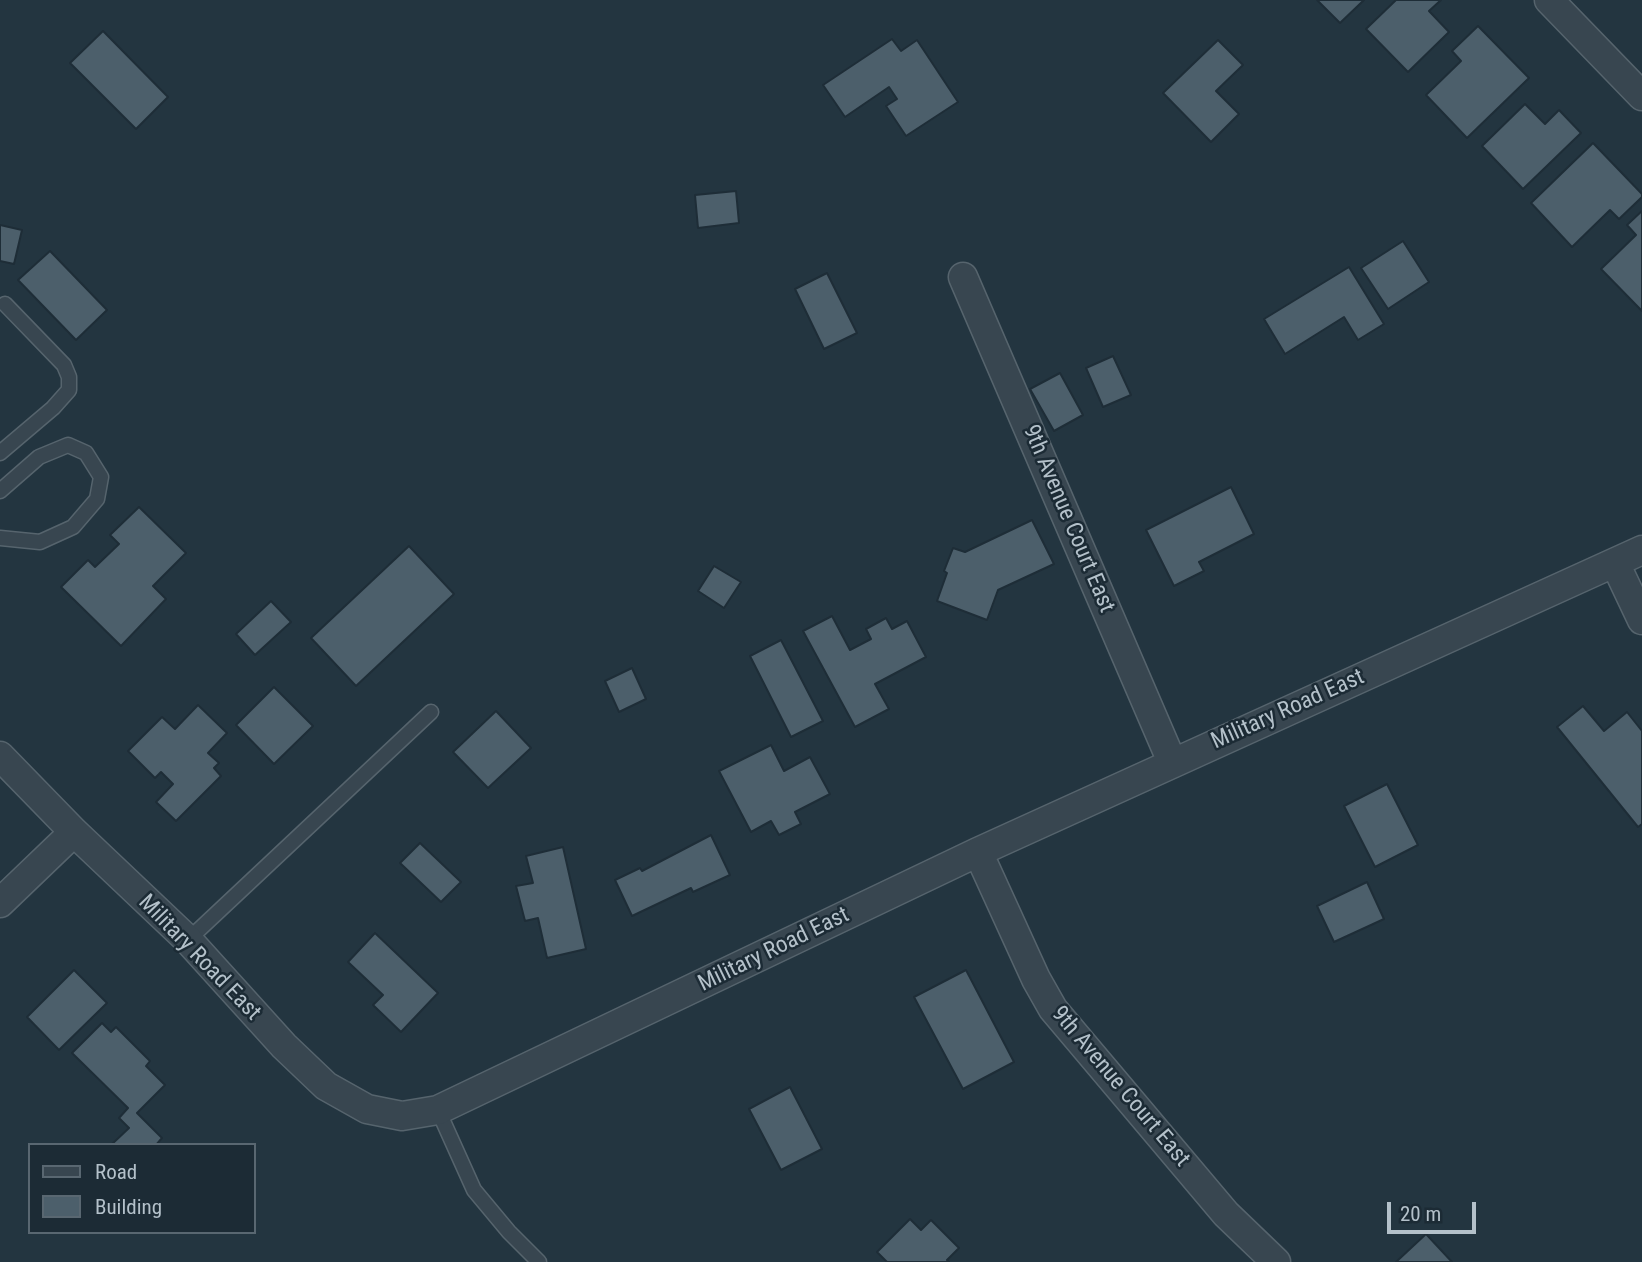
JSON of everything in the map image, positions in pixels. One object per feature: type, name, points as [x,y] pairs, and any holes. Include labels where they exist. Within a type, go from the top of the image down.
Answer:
[{"type":"street","points":[[1549,0],[1642,96]]},
{"type":"street","name":"9th Avenue Court East","points":[[963,277],[1172,762]]},
{"type":"street","name":"Military Road East","points":[[0,756],[74,832],[188,940],[284,1046],[326,1086],[367,1109],[385,1115],[401,1116],[438,1110],[978,852],[1642,550]]},
{"type":"street","points":[[1615,563],[1642,620]]},
{"type":"street","points":[[0,903],[74,832]]},
{"type":"street","name":"9th Avenue Court East","points":[[978,852],[1036,979],[1053,1009],[1226,1214],[1276,1262]]},
{"type":"lane","points":[[0,453],[53,408],[69,390],[69,377],[64,365],[5,304]]},
{"type":"lane","points":[[0,491],[39,457],[68,445],[86,453],[101,477],[97,499],[73,527],[40,542],[0,538]]},
{"type":"lane","points":[[188,940],[431,712]]},
{"type":"lane","points":[[438,1110],[474,1190],[509,1232],[539,1262]]},
{"type":"building","points":[[1317,0],[1364,0],[1340,23]]},
{"type":"building","points":[[1396,0],[1441,0],[1429,11],[1449,32],[1408,72],[1366,29]]},
{"type":"building","points":[[1478,26],[1529,78],[1467,138],[1426,95],[1461,61],[1452,51]]},
{"type":"building","points":[[103,31],[168,97],[136,129],[70,63]]},
{"type":"building","points":[[892,39],[901,51],[917,40],[958,102],[906,136],[886,106],[897,99],[889,87],[845,117],[823,85]]},
{"type":"building","points":[[1218,40],[1243,65],[1216,91],[1239,114],[1211,142],[1163,93]]},
{"type":"building","points":[[1525,104],[1545,124],[1559,110],[1581,133],[1523,189],[1482,146]]},
{"type":"building","points":[[1593,143],[1642,197],[1619,219],[1610,210],[1572,247],[1531,203]]},
{"type":"building","points":[[736,191],[739,223],[698,228],[695,195]]},
{"type":"building","points":[[1642,211],[1642,311],[1601,269],[1636,235],[1627,225]]},
{"type":"building","points":[[0,225],[22,230],[14,264],[0,261]]},
{"type":"building","points":[[1403,241],[1429,282],[1388,309],[1361,268]]},
{"type":"building","points":[[50,251],[107,310],[76,340],[18,280]]},
{"type":"building","points":[[1349,267],[1384,324],[1358,340],[1344,317],[1285,354],[1264,319]]},
{"type":"building","points":[[827,273],[857,333],[824,349],[795,289]]},
{"type":"building","points":[[1113,356],[1131,395],[1103,407],[1086,368]]},
{"type":"building","points":[[1060,373],[1083,415],[1054,431],[1030,389]]},
{"type":"building","points":[[1231,487],[1254,534],[1199,562],[1204,571],[1174,586],[1146,530]]},
{"type":"building","points":[[139,507],[186,553],[153,586],[166,599],[121,646],[61,587],[88,560],[95,567],[119,544],[110,535]]},
{"type":"building","points":[[1032,520],[1054,564],[998,590],[987,620],[937,601],[953,548],[965,552]]},
{"type":"building","points":[[409,546],[454,594],[356,686],[311,638]]},
{"type":"building","points":[[714,566],[741,582],[724,608],[698,591]]},
{"type":"building","points":[[271,601],[291,622],[255,655],[236,634]]},
{"type":"building","points":[[832,616],[850,650],[871,639],[866,629],[886,618],[892,629],[907,621],[926,657],[875,684],[889,709],[855,727],[803,631]]},
{"type":"building","points":[[781,640],[823,721],[791,737],[750,656]]},
{"type":"building","points":[[632,668],[646,699],[619,712],[605,681]]},
{"type":"building","points":[[274,687],[313,726],[274,764],[236,725]]},
{"type":"building","points":[[198,705],[227,733],[208,753],[219,763],[214,768],[221,776],[176,821],[156,802],[173,784],[161,772],[155,778],[128,751],[162,717],[175,729]]},
{"type":"building","points":[[1583,706],[1604,731],[1627,712],[1642,731],[1642,824],[1638,827],[1557,727]]},
{"type":"building","points":[[496,711],[531,748],[488,788],[453,752]]},
{"type":"building","points":[[771,745],[784,771],[810,757],[830,794],[795,812],[801,824],[779,835],[771,821],[751,832],[719,771]]},
{"type":"building","points":[[1387,784],[1418,845],[1375,867],[1344,806]]},
{"type":"building","points":[[711,835],[730,875],[693,892],[691,888],[632,916],[615,880],[640,868],[642,871]]},
{"type":"building","points":[[420,843],[461,882],[441,902],[400,863]]},
{"type":"building","points":[[563,847],[586,949],[547,958],[538,918],[525,921],[516,886],[533,883],[526,856]]},
{"type":"building","points":[[1367,882],[1384,919],[1334,942],[1317,906]]},
{"type":"building","points":[[375,933],[438,993],[401,1032],[373,1005],[383,995],[348,962]]},
{"type":"building","points":[[74,970],[107,1003],[59,1050],[27,1017]]},
{"type":"building","points":[[966,970],[1014,1062],[963,1089],[914,997]]},
{"type":"building","points":[[102,1023],[111,1032],[116,1027],[150,1061],[146,1066],[165,1085],[137,1113],[162,1138],[158,1143],[113,1143],[129,1128],[119,1118],[128,1108],[72,1053]]},
{"type":"building","points":[[790,1087],[822,1149],[781,1170],[749,1109]]},
{"type":"building","points":[[910,1219],[921,1230],[931,1220],[959,1248],[947,1260],[949,1262],[887,1262],[877,1252]]},
{"type":"building","points":[[1426,1234],[1452,1262],[1396,1262]]}]
